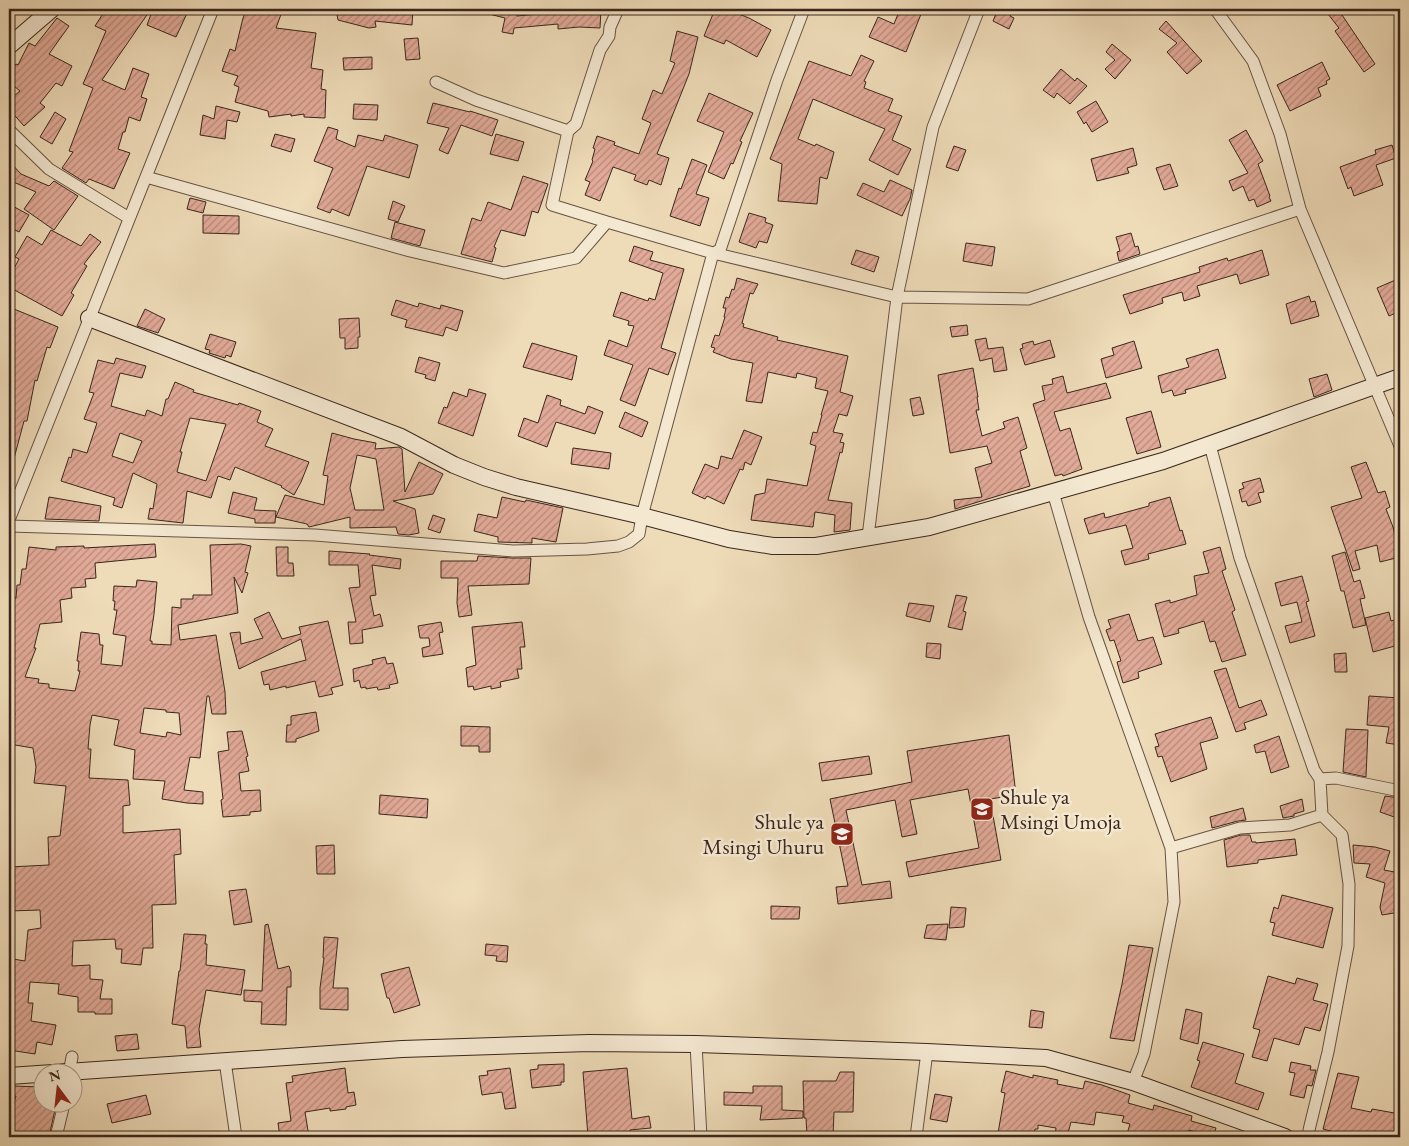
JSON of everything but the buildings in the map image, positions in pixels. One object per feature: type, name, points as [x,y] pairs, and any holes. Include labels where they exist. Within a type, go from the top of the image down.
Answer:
[{"type":"street","points":[[9,46],[52,9]]},
{"type":"street","points":[[9,520],[213,9]]},
{"type":"street","points":[[618,9],[610,27],[609,36],[600,50],[576,124],[568,131],[552,205],[607,222],[713,253],[897,297],[1028,298],[1300,209]]},
{"type":"street","points":[[713,253],[720,250],[804,9]]},
{"type":"street","points":[[868,537],[897,297],[933,126],[979,9]]},
{"type":"street","points":[[1216,9],[1253,61],[1280,134],[1300,209],[1400,446]]},
{"type":"street","points":[[436,82],[476,100],[568,131]]},
{"type":"street","points":[[9,130],[49,169],[129,218]]},
{"type":"street","points":[[146,177],[410,251],[504,274],[576,258],[607,222]]},
{"type":"street","points":[[9,526],[315,535],[513,551],[587,549],[618,546],[629,542],[640,534],[642,516],[713,253]]},
{"type":"street","points":[[89,318],[401,437],[454,465],[484,477],[516,487],[730,538],[773,546],[816,546],[929,527],[1163,462],[1400,377]]},
{"type":"street","points":[[1210,445],[1240,558],[1314,770],[1320,780],[1322,815],[1342,835],[1349,884],[1348,946],[1328,1052],[1309,1130],[1309,1137]]},
{"type":"street","points":[[1054,492],[1089,617],[1171,848],[1174,902],[1144,1054],[1133,1082]]},
{"type":"street","points":[[1320,780],[1336,778],[1400,791]]},
{"type":"street","points":[[1171,848],[1240,828],[1290,825],[1322,815]]},
{"type":"street","points":[[82,1067],[225,1061],[402,1049],[589,1043],[696,1044],[1046,1058],[1133,1082],[1284,1137]]},
{"type":"street","points":[[696,1044],[701,1137]]},
{"type":"street","points":[[916,1137],[927,1052]]},
{"type":"street","points":[[225,1061],[236,1137]]},
{"type":"street","points":[[9,1076],[32,1073]]},
{"type":"street","points":[[56,1137],[62,1114]]},
{"type":"place","name":"Shule ya Msingi Umoja","points":[[982,809]]},
{"type":"place","name":"Shule ya Msingi Uhuru","points":[[842,834]]}]
